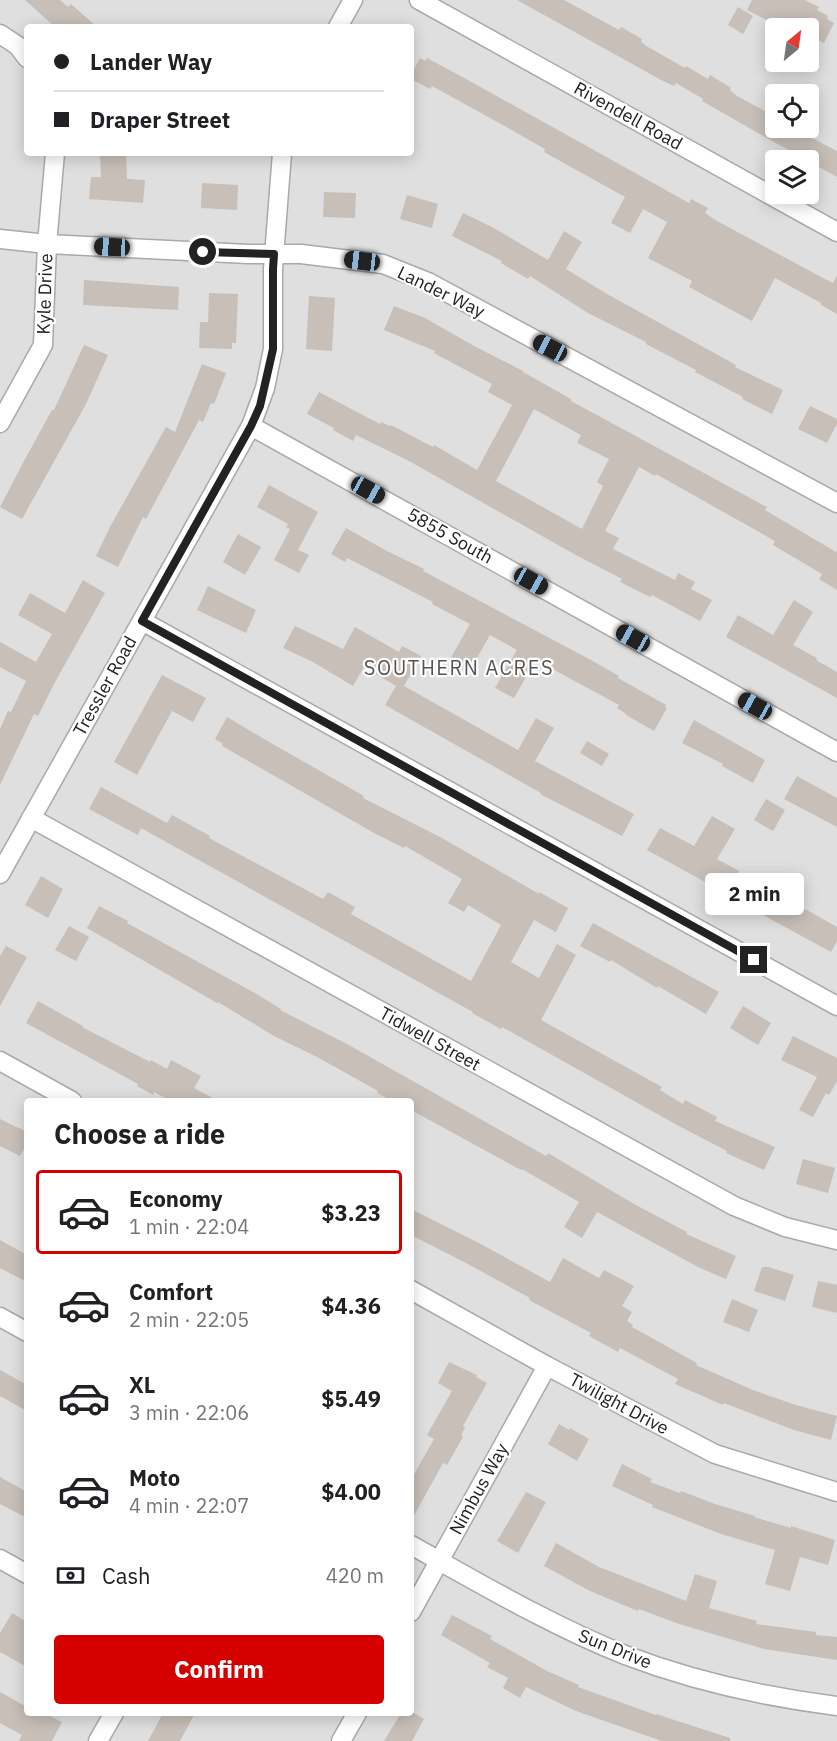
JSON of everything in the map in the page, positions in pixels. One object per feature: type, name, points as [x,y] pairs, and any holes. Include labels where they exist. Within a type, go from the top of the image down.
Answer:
[{"type":"street","points":[[340,24],[353,0]]},
{"type":"street","name":"Rivendell Road","points":[[420,0],[837,232]]},
{"type":"street","points":[[0,34],[18,46],[24,54]]},
{"type":"street","name":"Kyle Drive","points":[[0,423],[43,345],[47,244],[55,156]]},
{"type":"street","name":"Tressler Road","points":[[0,874],[251,426],[265,387],[273,349],[273,269],[282,156]]},
{"type":"street","name":"Lander Way","points":[[0,238],[47,244],[301,254],[382,264],[428,282],[837,503]]},
{"type":"street","name":"5855 South","points":[[251,426],[837,752]]},
{"type":"street","points":[[142,621],[837,1006]]},
{"type":"street","name":"Tidwell Street","points":[[31,818],[724,1201],[785,1227],[837,1240]]},
{"type":"street","points":[[0,1061],[67,1098]]},
{"type":"street","name":"Twilight Drive","points":[[414,1292],[547,1366],[715,1454],[837,1492]]},
{"type":"street","points":[[0,1317],[24,1330]]},
{"type":"street","name":"Nimbus Way","points":[[414,1606],[547,1366]]},
{"type":"street","name":"Sun Drive","points":[[414,1547],[532,1612],[626,1655],[678,1673],[738,1689],[837,1706]]},
{"type":"street","points":[[0,1559],[24,1572]]},
{"type":"street","points":[[98,1741],[112,1716]]},
{"type":"street","points":[[341,1741],[355,1716]]},
{"type":"shaded area","points":[[0,0],[837,0],[837,1741],[0,1741]]},
{"type":"building","points":[[25,0],[60,0],[68,7],[71,4],[94,24],[52,24]]},
{"type":"building","points":[[517,0],[564,0],[619,30],[621,27],[642,39],[641,42],[648,47],[685,68],[686,66],[708,79],[710,75],[731,88],[730,90],[737,96],[765,111],[765,136],[702,101],[703,99],[676,83],[674,86]]},
{"type":"building","points":[[752,0],[805,0],[819,7],[817,10],[828,16],[827,19],[834,23],[824,43],[819,40],[819,18],[765,19],[747,10]]},
{"type":"building","points":[[738,7],[753,16],[743,34],[728,25]]},
{"type":"building","points":[[420,58],[425,61],[427,58],[689,203],[691,199],[708,208],[705,213],[717,221],[823,278],[833,283],[837,275],[837,314],[775,278],[752,321],[689,287],[692,281],[648,258],[667,222],[643,209],[630,233],[611,223],[625,197],[544,152],[545,149],[501,124],[432,86],[430,89],[414,81],[414,69]]},
{"type":"building","points":[[768,138],[812,138],[837,151],[837,177],[819,167],[819,150],[789,150]]},
{"type":"building","points":[[100,156],[126,156],[127,179],[145,180],[143,203],[89,199],[91,177],[101,177]]},
{"type":"building","points":[[202,183],[238,185],[237,210],[201,208]]},
{"type":"building","points":[[324,192],[356,193],[355,218],[323,217]]},
{"type":"building","points":[[407,195],[438,204],[432,228],[400,219]]},
{"type":"building","points":[[463,213],[548,260],[564,231],[582,242],[566,269],[736,365],[735,367],[783,390],[772,414],[742,399],[743,397],[695,372],[696,370],[646,342],[588,313],[530,276],[528,279],[501,263],[502,261],[452,236]]},
{"type":"building","points":[[84,280],[179,287],[178,310],[83,305]]},
{"type":"building","points":[[209,293],[238,294],[236,343],[232,343],[232,349],[199,348],[200,322],[208,322]]},
{"type":"building","points":[[309,296],[335,298],[332,351],[306,349]]},
{"type":"building","points":[[394,306],[425,318],[523,371],[571,401],[767,507],[765,510],[836,552],[837,550],[837,590],[819,579],[822,574],[773,545],[775,541],[656,474],[655,476],[639,467],[605,531],[619,538],[613,549],[675,580],[678,573],[695,582],[691,589],[712,600],[700,621],[652,595],[650,597],[620,582],[622,579],[409,461],[356,435],[353,441],[307,414],[319,392],[380,424],[381,422],[391,425],[433,447],[434,445],[477,470],[512,405],[488,392],[492,384],[434,353],[435,351],[384,330]],"holes":[[[534,409],[581,435],[577,443],[609,459],[597,482],[603,486],[582,529],[496,481]]]},
{"type":"building","points":[[84,345],[108,355],[86,404],[22,519],[0,507],[54,410]]},
{"type":"building","points":[[202,364],[226,373],[214,404],[211,403],[203,422],[199,420],[146,519],[143,517],[118,567],[96,556],[166,427],[175,432]]},
{"type":"building","points":[[810,406],[837,419],[837,424],[827,443],[798,429]]},
{"type":"building","points":[[269,485],[318,512],[298,550],[309,555],[299,573],[274,560],[290,529],[286,527],[288,524],[257,507]]},
{"type":"building","points":[[346,528],[591,660],[666,705],[667,708],[654,731],[626,715],[617,708],[619,705],[536,660],[514,698],[495,688],[517,650],[490,635],[469,672],[449,661],[470,624],[432,604],[433,602],[347,558],[345,562],[331,554]]},
{"type":"building","points":[[238,534],[261,547],[245,575],[223,562]]},
{"type":"building","points":[[83,580],[105,593],[38,716],[34,714],[0,785],[0,729],[26,681],[0,667],[0,642],[36,662],[52,634],[18,615],[30,593],[65,613]]},
{"type":"building","points":[[208,586],[256,610],[246,633],[197,610]]},
{"type":"building","points":[[794,600],[813,612],[793,645],[837,672],[837,698],[726,637],[738,615],[773,635]]},
{"type":"building","points":[[295,626],[343,649],[355,627],[399,652],[402,646],[421,656],[404,686],[518,750],[536,718],[554,728],[535,761],[634,814],[622,836],[540,794],[385,705],[396,686],[364,667],[353,686],[313,662],[283,648]]},
{"type":"building","points":[[162,675],[206,698],[193,722],[172,711],[137,775],[114,762]]},
{"type":"building","points":[[227,717],[364,796],[363,798],[442,838],[539,894],[539,892],[568,908],[556,932],[534,920],[511,962],[539,978],[557,944],[576,955],[541,1020],[662,1087],[660,1090],[683,1104],[685,1100],[717,1117],[715,1121],[775,1147],[764,1170],[726,1153],[727,1151],[502,1027],[501,1029],[141,828],[138,835],[89,809],[101,787],[167,823],[172,815],[210,836],[209,838],[323,899],[328,892],[355,907],[351,914],[471,981],[501,925],[468,905],[464,912],[448,903],[462,879],[405,846],[404,848],[374,833],[222,746],[223,744],[215,739]]},
{"type":"building","points":[[694,720],[765,760],[753,783],[722,766],[723,764],[682,743]]},
{"type":"building","points":[[587,741],[609,754],[602,766],[580,753]]},
{"type":"building","points":[[797,776],[837,798],[837,827],[784,799]]},
{"type":"building","points":[[766,799],[785,810],[773,831],[754,820]]},
{"type":"building","points":[[712,816],[735,829],[717,859],[739,871],[727,894],[647,850],[660,828],[694,846]]},
{"type":"building","points":[[41,876],[63,889],[48,918],[25,905]]},
{"type":"building","points":[[764,886],[837,927],[837,941],[831,952],[752,909]]},
{"type":"building","points":[[99,906],[128,921],[127,923],[253,992],[280,1010],[347,1044],[546,1156],[548,1153],[634,1204],[687,1232],[686,1234],[736,1256],[726,1279],[698,1267],[597,1212],[582,1238],[564,1227],[579,1202],[414,1112],[414,1098],[386,1098],[377,1093],[378,1091],[274,1036],[87,928]]},
{"type":"building","points":[[593,923],[719,992],[706,1014],[611,960],[610,962],[580,946]]},
{"type":"building","points":[[69,926],[89,937],[76,961],[55,950]]},
{"type":"building","points":[[6,946],[27,957],[0,1006],[0,956]]},
{"type":"building","points":[[38,1001],[150,1062],[151,1060],[167,1069],[171,1060],[201,1076],[194,1088],[212,1098],[165,1098],[154,1092],[153,1095],[137,1086],[138,1084],[26,1023]]},
{"type":"building","points":[[743,1006],[771,1023],[758,1045],[730,1028]]},
{"type":"building","points":[[793,1036],[837,1058],[837,1081],[829,1095],[826,1093],[813,1117],[799,1110],[817,1077],[781,1060]]},
{"type":"building","points":[[0,1119],[24,1131],[24,1149],[20,1156],[0,1146]]},
{"type":"building","points":[[803,1159],[835,1168],[828,1193],[796,1184]]},
{"type":"building","points":[[414,1210],[550,1282],[563,1258],[599,1278],[604,1270],[634,1286],[622,1306],[632,1312],[627,1321],[633,1325],[632,1327],[697,1363],[696,1365],[753,1390],[837,1416],[831,1440],[794,1430],[724,1403],[723,1405],[675,1384],[678,1379],[620,1348],[618,1352],[589,1336],[591,1333],[414,1237]]},
{"type":"building","points":[[0,1240],[24,1253],[24,1280],[0,1268]]},
{"type":"building","points":[[762,1267],[794,1275],[785,1301],[754,1291]]},
{"type":"building","points":[[818,1281],[837,1285],[837,1313],[812,1307]]},
{"type":"building","points":[[732,1299],[758,1310],[749,1332],[723,1322]]},
{"type":"building","points":[[449,1362],[477,1375],[476,1377],[487,1383],[463,1426],[465,1427],[461,1436],[463,1437],[447,1465],[443,1463],[414,1516],[414,1475],[434,1439],[427,1435],[452,1391],[438,1383]]},
{"type":"building","points":[[0,1370],[24,1383],[24,1409],[0,1396]]},
{"type":"building","points":[[559,1424],[589,1439],[577,1461],[548,1444]]},
{"type":"building","points":[[622,1464],[652,1479],[650,1482],[680,1493],[681,1491],[754,1517],[835,1540],[828,1565],[800,1557],[790,1591],[765,1584],[775,1550],[721,1534],[652,1507],[653,1505],[612,1486]]},
{"type":"building","points":[[0,1477],[24,1490],[24,1516],[0,1504]]},
{"type":"building","points":[[526,1492],[546,1502],[518,1553],[497,1541]]},
{"type":"building","points":[[556,1543],[599,1567],[686,1601],[695,1574],[717,1581],[709,1608],[757,1621],[756,1624],[837,1637],[837,1660],[764,1649],[679,1624],[639,1609],[638,1611],[590,1591],[544,1566]]},
{"type":"building","points":[[12,1613],[24,1620],[24,1665],[0,1652],[0,1633]]},
{"type":"building","points":[[452,1615],[492,1636],[490,1639],[547,1671],[579,1685],[578,1687],[730,1738],[730,1741],[662,1741],[576,1711],[526,1687],[520,1698],[503,1688],[508,1678],[487,1667],[490,1663],[441,1635]]},
{"type":"building","points":[[0,1692],[24,1705],[24,1716],[50,1716],[62,1722],[52,1741],[19,1741],[22,1735],[0,1723]]},
{"type":"building","points":[[414,1713],[424,1719],[412,1741],[384,1741],[399,1716],[414,1716]]},
{"type":"building","points":[[161,1716],[193,1716],[180,1741],[148,1741]]},
{"type":"district","name":"SOUTHERN ACRES","points":[[459,668]]},
{"type":"route","points":[[203,252],[274,254],[273,349],[260,406],[251,426],[142,621],[754,960]]}]
